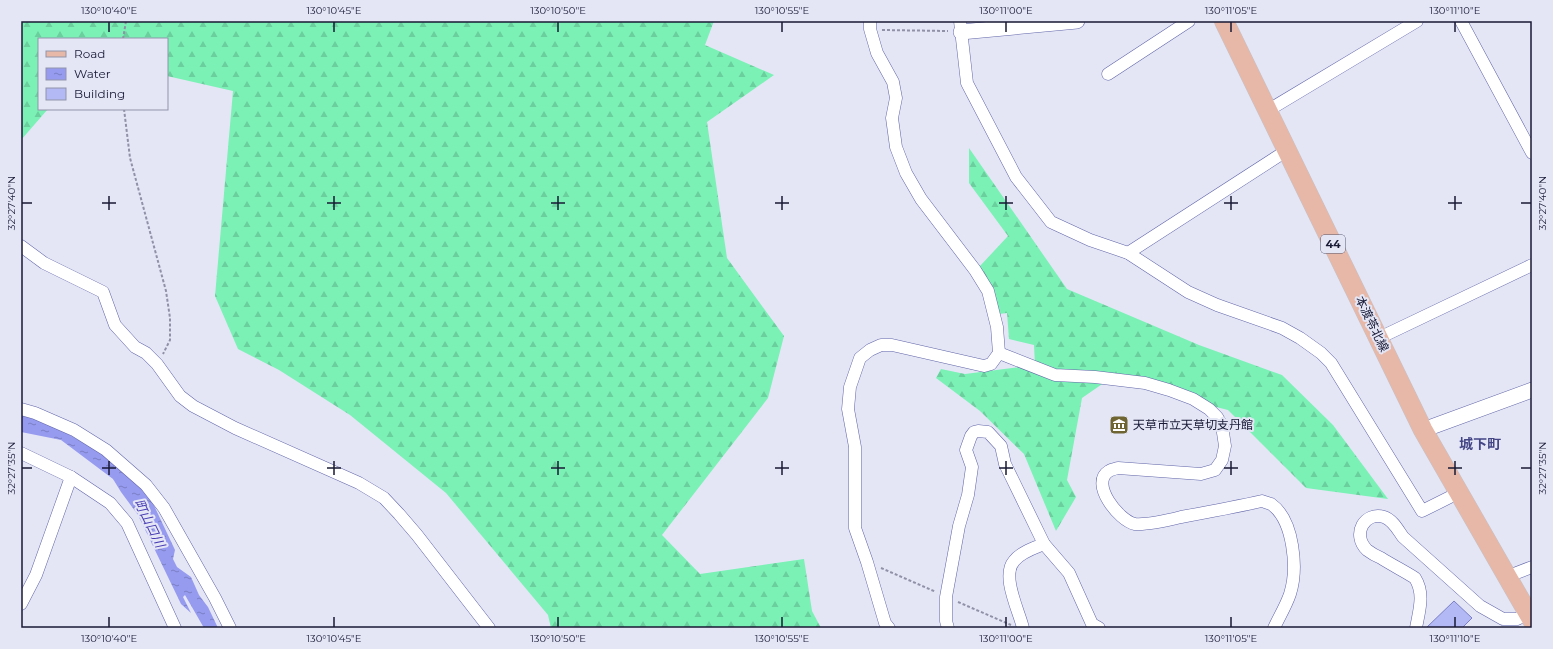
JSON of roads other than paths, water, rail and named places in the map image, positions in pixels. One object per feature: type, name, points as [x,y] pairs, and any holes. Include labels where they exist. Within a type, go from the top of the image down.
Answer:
[{"type":"main road","name":"本渡苓北線","points":[[1224,21],[1423,430],[1530,617]]},
{"type":"street","points":[[1077,21],[957,25],[967,83],[1016,177],[1050,222],[1090,240],[1128,253],[1188,292],[1217,305],[1282,328],[1300,338],[1332,363],[1422,511],[1458,493]]},
{"type":"street","points":[[1108,74],[1189,21]]},
{"type":"street","points":[[1267,111],[1417,21]]},
{"type":"street","points":[[1461,21],[1532,152]]},
{"type":"street","points":[[870,25],[877,53],[893,82],[896,98],[892,118],[896,147],[906,173],[921,199],[975,270],[988,291],[997,327],[1000,353],[991,364],[984,366],[892,345],[881,345],[870,350],[860,358],[850,387],[848,409],[855,447],[855,528],[867,562],[885,623],[889,628]]},
{"type":"street","points":[[1128,253],[1286,151]]},
{"type":"street","points":[[21,246],[44,263],[103,292],[115,325],[135,347],[146,353],[157,364],[180,396],[193,406],[235,428],[359,483],[384,498],[417,535],[489,628]]},
{"type":"street","points":[[1379,338],[1532,265]]},
{"type":"street","points":[[1000,353],[1055,375],[1095,377],[1145,383],[1193,399],[1209,409],[1222,426],[1224,435],[1225,446],[1222,460],[1215,470],[1200,474],[1118,468],[1108,471],[1103,479],[1103,488],[1109,503],[1121,517],[1135,524],[1164,521],[1262,501],[1270,504],[1282,516],[1289,529],[1294,564],[1290,594],[1274,628]]},
{"type":"street","points":[[1423,430],[1532,390]]},
{"type":"street","points":[[21,409],[35,413],[74,430],[106,450],[146,485],[164,508],[215,598],[230,628]]},
{"type":"street","points":[[948,628],[946,621],[960,526],[968,495],[972,467],[966,450],[969,440],[974,432],[978,431],[988,432],[999,441],[1003,451],[1005,464],[1044,544],[1069,573],[1094,627]]},
{"type":"street","points":[[21,453],[71,477],[110,503],[127,523],[175,628]]},
{"type":"street","points":[[21,604],[36,575],[71,477]]},
{"type":"street","points":[[1416,628],[1422,595],[1420,586],[1415,578],[1368,550],[1360,540],[1360,530],[1364,522],[1375,517],[1384,517],[1394,525],[1403,537],[1480,606],[1503,619],[1530,617]]},
{"type":"street","points":[[1023,628],[1014,603],[1010,581],[1010,570],[1013,562],[1021,554],[1044,544]]},
{"type":"street","points":[[1506,577],[1532,567]]},
{"type":"water","name":"町山口川","points":[[21,414],[34,418],[68,434],[103,454],[150,497],[175,550],[173,559],[177,567],[191,577],[199,595],[208,607],[218,628],[204,628],[185,595],[183,597],[191,613],[181,604],[138,515],[113,479],[61,440],[21,432]]},
{"type":"place","name":"天草市立天草切支丹館","points":[[1119,425]]},
{"type":"district","name":"城下町","points":[[1480,444]]}]
